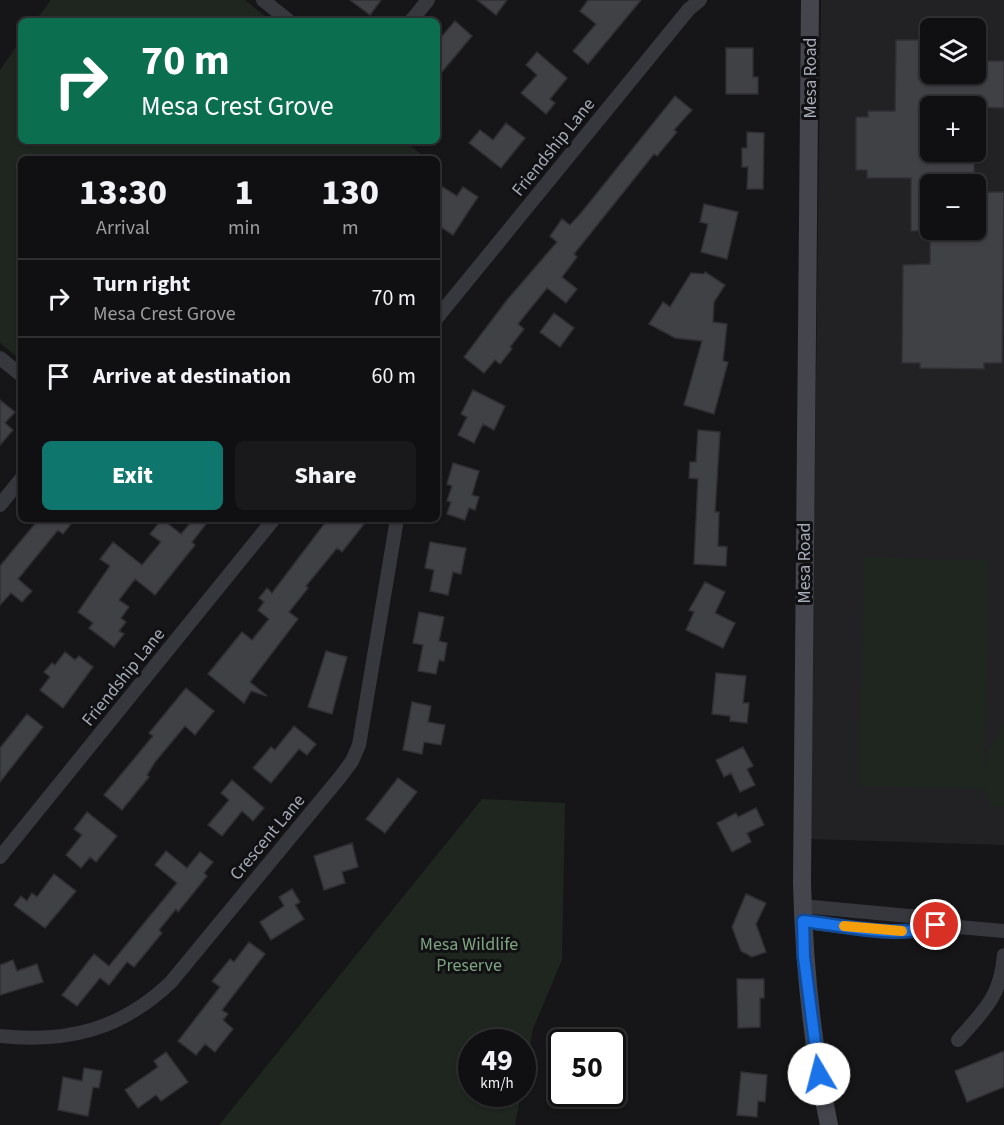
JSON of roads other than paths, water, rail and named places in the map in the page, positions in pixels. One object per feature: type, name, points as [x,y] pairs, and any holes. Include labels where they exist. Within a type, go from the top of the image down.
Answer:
[{"type":"main road","name":"Mesa Road","points":[[810,0],[803,914],[804,957],[816,1055],[829,1125]]},
{"type":"street","points":[[263,0],[285,18]]},
{"type":"street","points":[[413,18],[428,0]]},
{"type":"street","name":"Friendship Lane","points":[[440,314],[688,9],[700,0]]},
{"type":"street","points":[[0,358],[18,373]]},
{"type":"street","points":[[0,505],[18,483]]},
{"type":"street","name":"Friendship Lane","points":[[0,857],[272,522]]},
{"type":"street","name":"Crescent Lane","points":[[0,1036],[56,1039],[82,1033],[106,1026],[153,1000],[171,982],[352,761],[359,745],[396,522]]},
{"type":"street","points":[[859,927],[860,912]]},
{"type":"street","points":[[803,914],[860,912],[920,917],[936,925],[1004,931]]},
{"type":"street","points":[[803,914],[859,927],[922,931],[936,925]]},
{"type":"street","points":[[958,1040],[996,993],[1001,980],[1004,955]]},
{"type":"park label","name":"Mesa Wildlife Preserve","points":[[469,954]]}]
